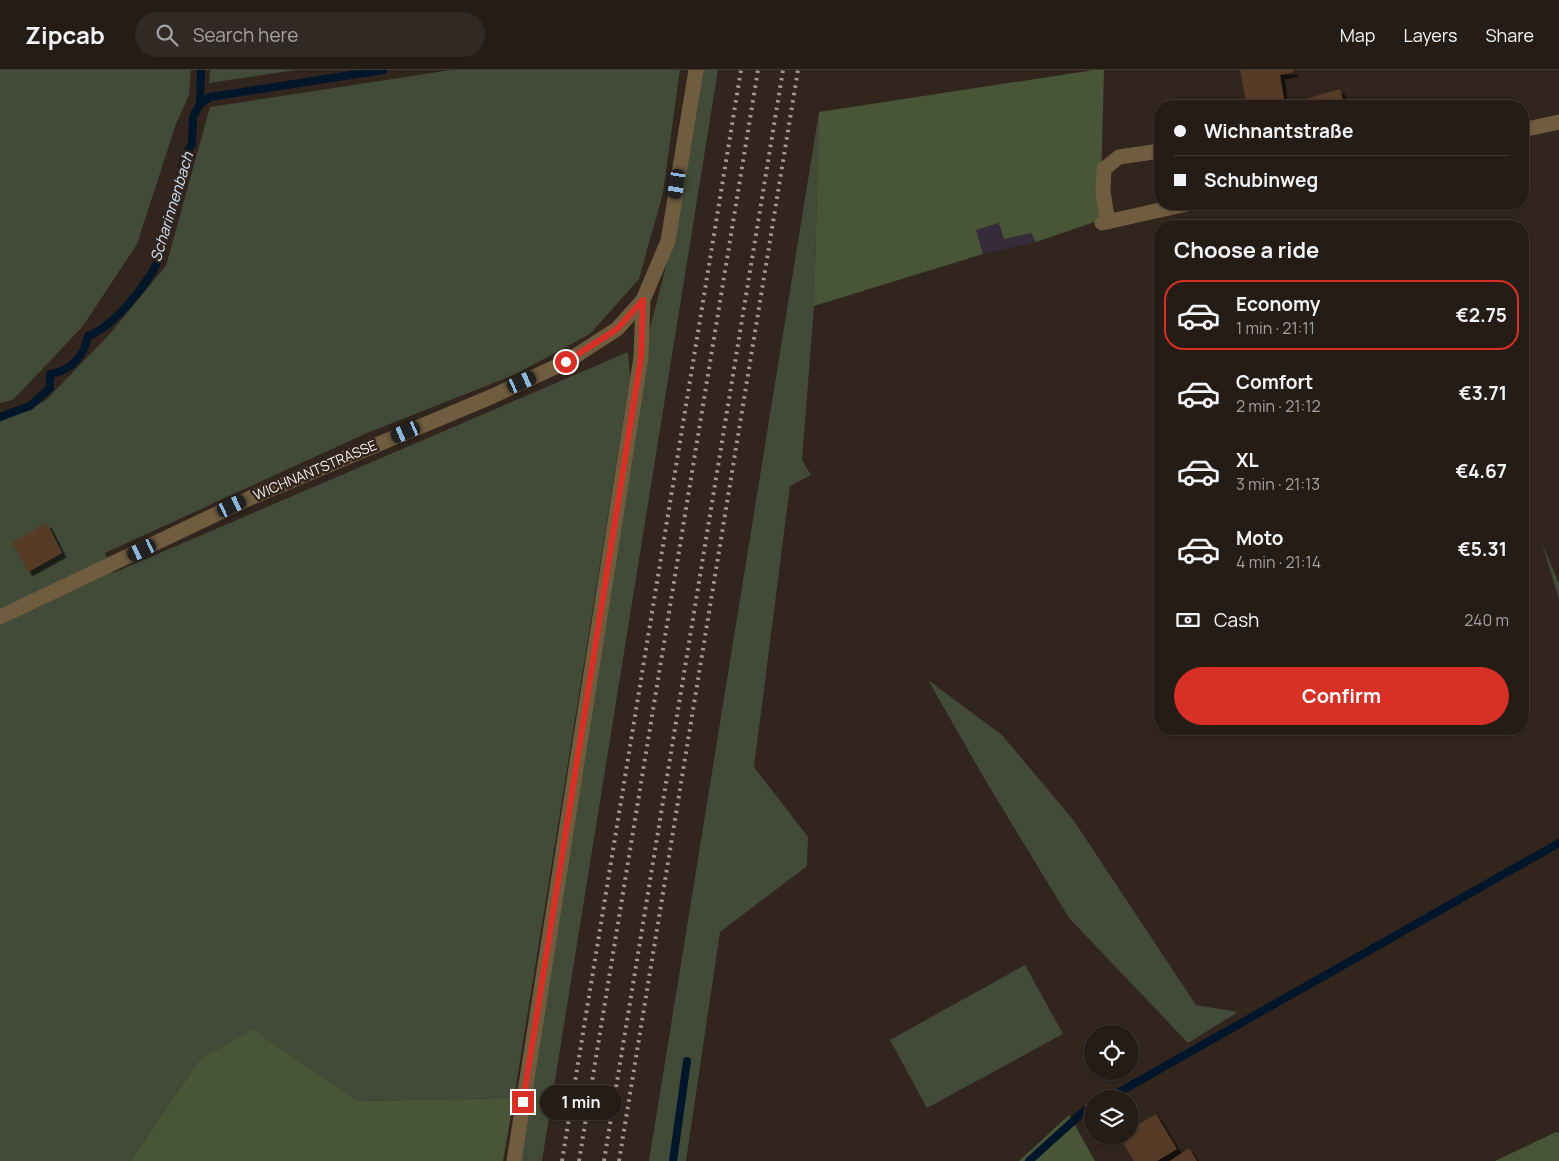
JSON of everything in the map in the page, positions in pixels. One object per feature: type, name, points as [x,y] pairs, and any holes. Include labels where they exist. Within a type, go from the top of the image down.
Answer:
[{"type":"street","name":"WICHNANTSTRASSE","points":[[0,617],[250,498],[484,399],[566,362],[617,329],[643,300],[668,241],[696,70]]},
{"type":"street","points":[[1529,128],[1559,122]]},
{"type":"street","points":[[1154,152],[1119,157],[1104,169],[1105,222],[1160,210]]},
{"type":"street","points":[[514,1161],[641,357],[643,300]]},
{"type":"shaded area","points":[[999,223],[1031,233],[1036,242],[983,254],[976,230]]},
{"type":"green space","points":[[0,70],[191,70],[189,95],[176,124],[137,244],[83,326],[13,400],[0,403]]},
{"type":"green space","points":[[210,70],[296,70],[209,83]]},
{"type":"green space","points":[[451,70],[680,70],[663,193],[639,279],[590,334],[516,374],[367,433],[105,553],[113,573],[628,352],[630,378],[514,1098],[357,1101],[253,1029],[200,1059],[131,1161],[0,1161],[0,422],[45,401],[108,336],[166,266],[210,107]]},
{"type":"green space","points":[[700,70],[718,70],[542,1161],[519,1161],[648,336],[672,243]]},
{"type":"green space","points":[[1104,70],[1100,220],[1036,242],[1031,233],[1004,239],[999,223],[976,230],[983,254],[814,306],[819,112]]},
{"type":"green space","points":[[819,112],[814,306],[802,460],[811,475],[790,486],[754,767],[808,837],[807,866],[720,932],[686,1161],[649,1161]]},
{"type":"green space","points":[[1542,544],[1559,583],[1559,599]]},
{"type":"green space","points":[[928,680],[1002,735],[1074,821],[1196,1005],[1238,1012],[1188,1043],[1069,918],[984,778]]},
{"type":"green space","points":[[1025,965],[1063,1034],[927,1108],[890,1040]]},
{"type":"green space","points":[[253,1029],[357,1101],[514,1098],[503,1161],[131,1161],[200,1059]]},
{"type":"green space","points":[[1069,1115],[1084,1142],[1084,1145],[1086,1145],[1095,1161],[1019,1161]]},
{"type":"green space","points":[[1556,1132],[1559,1133],[1559,1161],[1495,1161]]},
{"type":"building","points":[[1240,70],[1293,70],[1294,72],[1280,75],[1284,100],[1246,100]]},
{"type":"building","points":[[1340,89],[1343,100],[1302,100]]},
{"type":"building","points":[[47,523],[62,553],[28,572],[12,542]]},
{"type":"building","points":[[1156,1114],[1177,1149],[1157,1161],[1134,1161],[1124,1145],[1139,1145],[1139,1124]]},
{"type":"building","points":[[1189,1148],[1197,1161],[1170,1161]]},
{"type":"waterway","name":"Scharinnenbach","points":[[0,417],[30,406],[50,388],[50,374],[58,372],[76,361],[84,350],[88,336],[98,331],[118,315],[138,293],[153,271],[160,256],[167,215],[174,211],[184,158],[192,144],[193,117],[200,104],[201,70]]},
{"type":"waterway","points":[[200,104],[210,97],[383,70]]},
{"type":"waterway","points":[[1123,1090],[1559,843]]},
{"type":"waterway","points":[[673,1161],[687,1061]]},
{"type":"waterway","points":[[1029,1161],[1084,1112]]},
{"type":"railway","points":[[562,1161],[741,70]]},
{"type":"railway","points":[[579,1161],[758,70]]},
{"type":"railway","points":[[604,1161],[783,70]]},
{"type":"railway","points":[[619,1161],[798,70]]},
{"type":"route","points":[[523,1102],[641,357],[643,300],[617,329],[566,362]]}]
